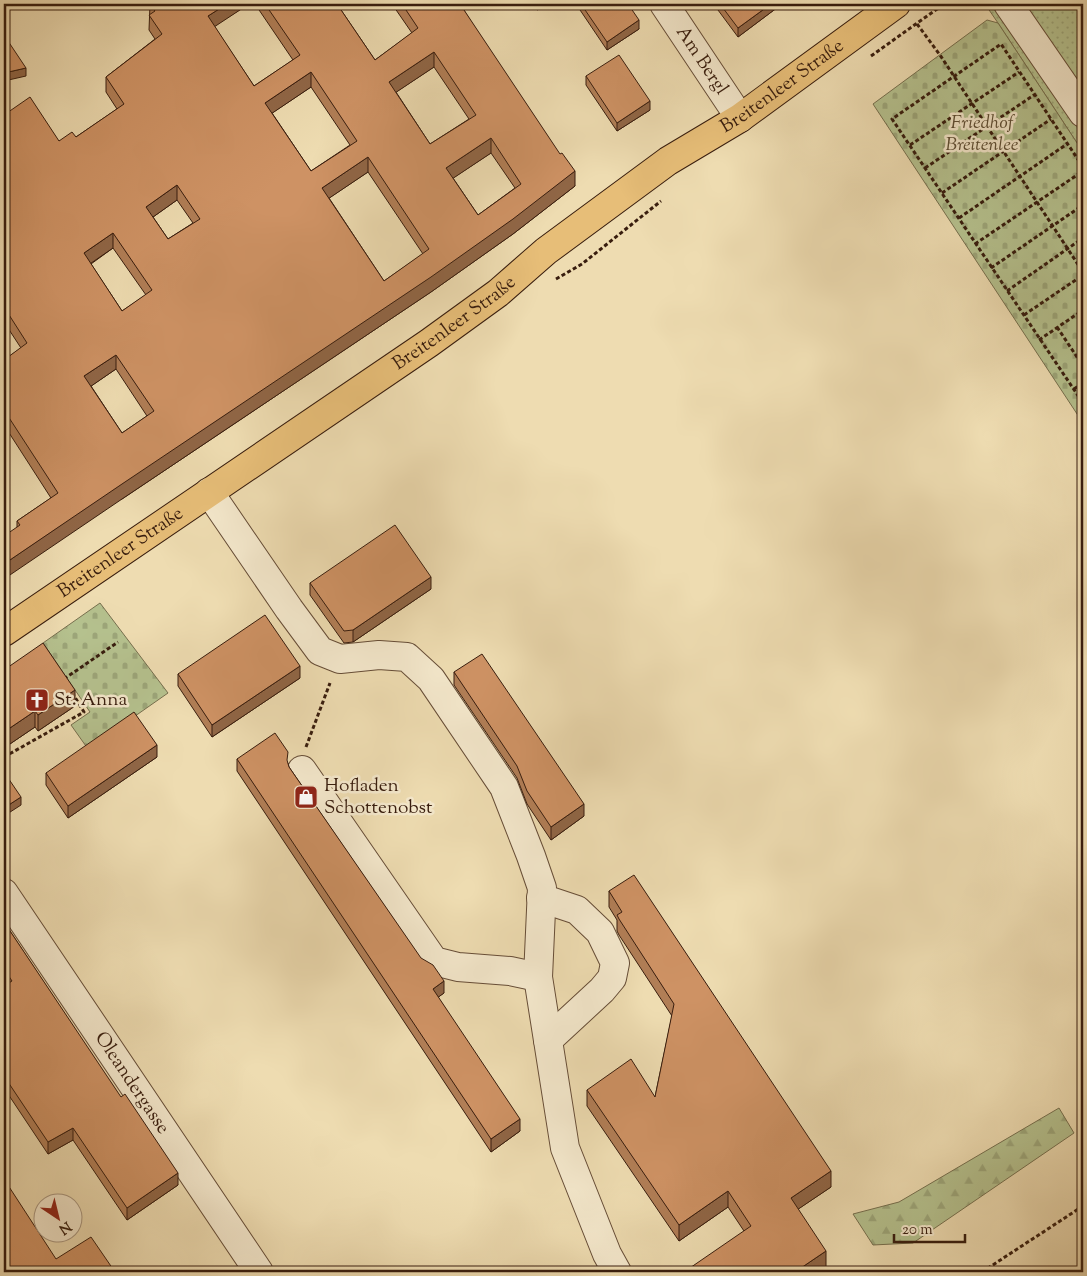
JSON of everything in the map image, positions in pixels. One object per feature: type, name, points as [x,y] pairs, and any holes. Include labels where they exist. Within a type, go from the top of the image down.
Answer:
[{"type":"main road","name":"Breitenleer Straße","points":[[4,632],[459,321],[498,293],[546,251],[668,161],[740,118],[896,4]]},
{"type":"street","name":"Am Bergl","points":[[664,4],[740,118]]},
{"type":"street","points":[[1008,4],[1083,113]]},
{"type":"street","points":[[209,492],[320,651],[340,659],[379,654],[407,658],[431,679],[504,787],[542,888],[538,977],[565,1148],[606,1254],[617,1272]]},
{"type":"street","points":[[302,770],[434,961],[458,967],[510,971],[538,977]]},
{"type":"street","name":"Oleandergasse","points":[[4,893],[259,1272]]},
{"type":"street","points":[[541,898],[577,910],[600,932],[615,963],[612,978],[602,990],[548,1040]]},
{"type":"path","points":[[944,4],[917,24],[954,75],[1068,248],[1083,274],[1024,316]]},
{"type":"path","points":[[975,244],[1083,169],[1001,44],[892,119],[959,218],[975,244],[1039,340],[1083,403]]},
{"type":"path","points":[[910,145],[1019,72]]},
{"type":"path","points":[[925,168],[1034,94]]},
{"type":"path","points":[[942,193],[1051,119]]},
{"type":"path","points":[[959,218],[1067,144]]},
{"type":"path","points":[[991,268],[1083,205]]},
{"type":"path","points":[[1007,291],[1083,238]]},
{"type":"path","points":[[1039,340],[1083,310]]},
{"type":"path","points":[[1078,314],[1083,322]]},
{"type":"path","points":[[1057,328],[1083,366]]},
{"type":"path","points":[[1074,389],[1083,383]]},
{"type":"path","points":[[59,672],[63,680],[118,642]]},
{"type":"path","points":[[302,770],[303,754],[340,659]]},
{"type":"path","points":[[4,757],[84,712],[69,688]]},
{"type":"path","points":[[982,1272],[1083,1206]]},
{"type":"green space","points":[[985,4],[1083,4],[1083,152],[998,23]]},
{"type":"green space","name":"Friedhof Breitenlee","points":[[987,20],[998,23],[1083,152],[1083,423],[873,104]]},
{"type":"green space","points":[[100,603],[168,693],[88,749],[71,725],[90,712],[43,643]]},
{"type":"green space","points":[[1059,1108],[1074,1133],[913,1243],[873,1245],[853,1214],[899,1202]]},
{"type":"building","points":[[150,4],[227,4],[208,16],[254,86],[300,55],[265,4],[337,4],[375,60],[418,28],[402,4],[460,4],[560,154],[562,153],[575,171],[513,219],[431,277],[4,564],[4,536],[20,525],[17,521],[58,493],[4,410],[4,360],[27,343],[4,307],[4,115],[30,97],[59,141],[72,132],[76,137],[124,104],[106,77],[162,34],[149,15],[155,11]],"holes":[[[434,52],[476,115],[430,144],[389,82]],[[311,72],[357,141],[311,171],[265,103]],[[491,138],[521,184],[478,215],[446,168]],[[368,157],[429,249],[384,281],[322,188]],[[177,185],[200,219],[168,239],[146,207]],[[113,233],[152,290],[122,311],[84,253]],[[116,355],[154,411],[122,433],[84,376]]]},
{"type":"building","points":[[581,4],[628,4],[639,20],[607,42]]},
{"type":"building","points":[[720,4],[771,4],[738,28]]},
{"type":"building","points":[[4,35],[26,68],[4,73]]},
{"type":"building","points":[[619,55],[650,101],[617,123],[586,76]]},
{"type":"building","points":[[395,525],[431,577],[353,630],[344,631],[310,583]]},
{"type":"building","points":[[265,615],[300,666],[212,725],[178,674]]},
{"type":"building","name":"St. Anna","points":[[43,643],[75,690],[38,715],[35,711],[4,732],[4,670]]},
{"type":"building","points":[[482,654],[584,804],[551,827],[527,791],[517,766],[454,672]]},
{"type":"building","points":[[134,712],[157,745],[68,806],[46,773]]},
{"type":"building","points":[[275,733],[288,752],[287,760],[289,767],[421,958],[433,965],[444,981],[433,989],[520,1119],[491,1139],[237,759]]},
{"type":"building","points":[[4,772],[21,797],[4,808]]},
{"type":"building","points":[[634,875],[831,1171],[791,1198],[826,1251],[795,1272],[684,1272],[751,1226],[728,1191],[679,1225],[587,1090],[631,1059],[655,1097],[674,1004],[619,919],[617,915],[622,912],[609,891]]},
{"type":"building","points":[[4,922],[121,1097],[125,1094],[178,1173],[127,1208],[73,1128],[48,1142],[4,1076],[4,986],[12,981],[4,969]]},
{"type":"building","points":[[4,1179],[32,1222],[32,1244],[46,1244],[56,1259],[91,1237],[115,1272],[4,1272],[4,1236],[6,1234],[4,1231]]},
{"type":"place","name":"St. Anna","points":[[37,700]]},
{"type":"place","name":"Hofladen Schottenobst","points":[[306,797]]}]
